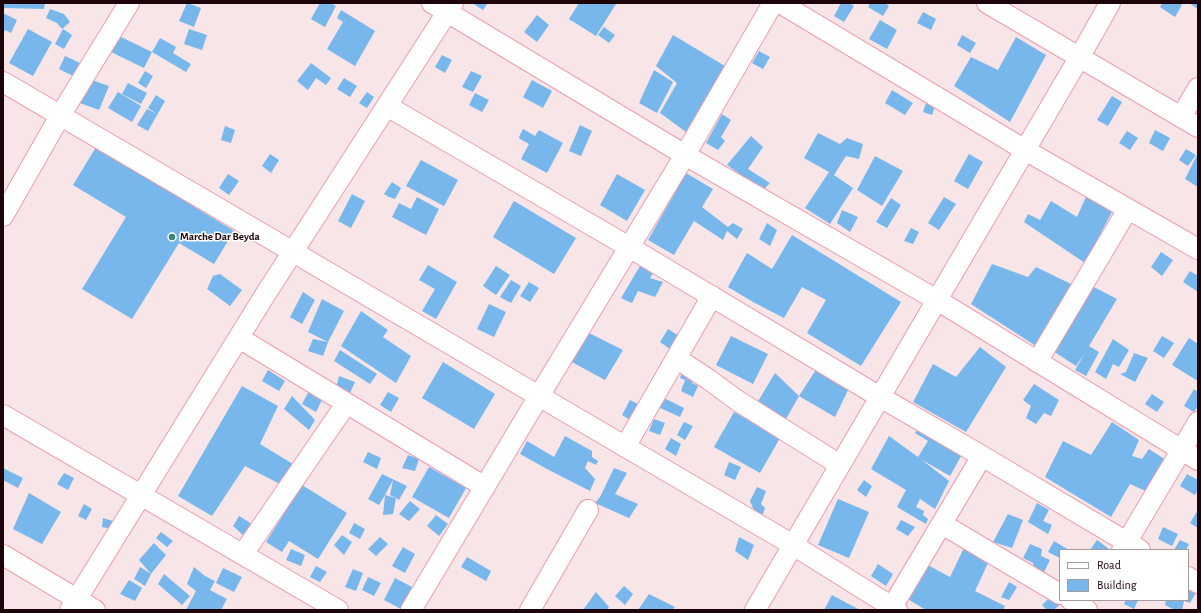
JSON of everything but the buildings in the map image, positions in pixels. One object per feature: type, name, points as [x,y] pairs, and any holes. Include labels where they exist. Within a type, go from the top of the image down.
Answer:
[{"type":"street","points":[[3,216],[60,116],[129,3]]},
{"type":"street","points":[[412,610],[539,396],[685,155],[773,3]]},
{"type":"street","points":[[780,3],[1025,150],[1198,250]]},
{"type":"street","points":[[987,3],[1190,122],[1198,88]]},
{"type":"street","points":[[755,610],[1110,3]]},
{"type":"street","points":[[73,605],[293,252],[387,106],[444,6],[685,155],[937,300],[1198,460]]},
{"type":"street","points":[[3,82],[793,545],[894,608],[982,456]]},
{"type":"street","points":[[387,106],[982,456],[1130,547],[1181,450],[1198,422]]},
{"type":"street","points":[[1037,362],[1128,209]]},
{"type":"street","points":[[625,447],[712,296]]},
{"type":"street","points":[[239,338],[485,487]]},
{"type":"street","points":[[676,358],[738,401],[840,465]]},
{"type":"street","points":[[243,554],[346,404]]},
{"type":"street","points":[[3,415],[338,610]]},
{"type":"street","points":[[533,609],[588,510]]},
{"type":"street","points":[[942,524],[1059,593]]},
{"type":"street","points":[[3,555],[73,605],[95,610]]},
{"type":"street","points":[[1189,578],[1198,582]]},
{"type":"street","points":[[1072,601],[1087,610],[1092,601]]},
{"type":"place","name":"Marche Dar Beyda","points":[[172,237]]}]
